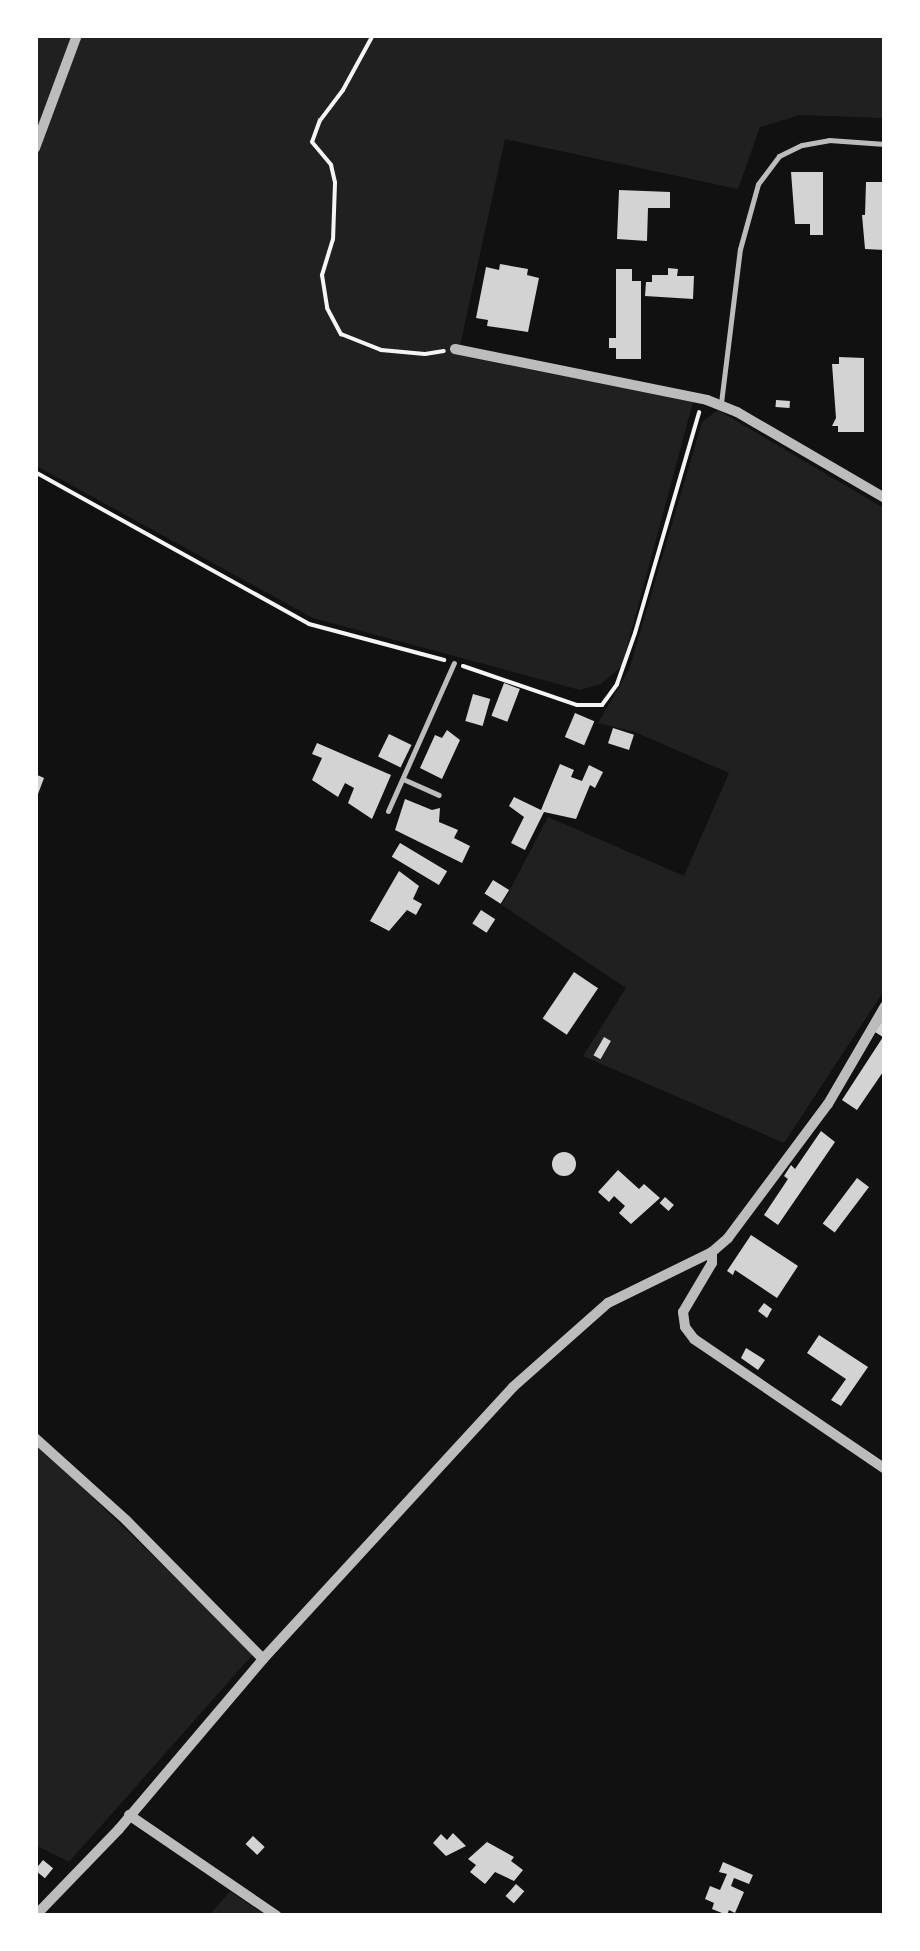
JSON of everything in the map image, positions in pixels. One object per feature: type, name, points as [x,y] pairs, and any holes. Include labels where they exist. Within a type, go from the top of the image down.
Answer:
[{"type":"street","points":[[35,148],[77,35]]},
{"type":"street","points":[[455,350],[707,400],[885,498]]},
{"type":"street","points":[[35,1916],[129,1815],[263,1659],[514,1387],[608,1302],[712,1252],[728,1238],[828,1104],[885,1006]]},
{"type":"street","points":[[712,1252],[712,1262],[683,1312],[685,1327],[694,1339],[885,1469]]},
{"type":"street","points":[[35,1438],[126,1520],[263,1659]]},
{"type":"street","points":[[129,1815],[277,1916]]},
{"type":"lane","points":[[721,406],[740,248],[758,184],[778,156],[802,145],[830,140],[885,144]]},
{"type":"lane","points":[[388,811],[454,663]]},
{"type":"lane","points":[[403,779],[439,796]]},
{"type":"path","points":[[374,35],[344,90],[320,120],[312,142],[331,165],[335,183],[333,239],[322,275],[327,308],[341,334],[381,350],[425,354],[455,350]]},
{"type":"path","points":[[35,472],[308,624],[454,663],[576,705],[602,705],[617,684],[635,633],[698,415],[707,400]]},
{"type":"shaded area","points":[[35,35],[77,35],[35,148]]},
{"type":"shaded area","points":[[82,35],[885,35],[885,118],[800,115],[760,127],[738,189],[505,139],[458,355],[693,402],[622,666],[601,684],[580,690],[313,618],[35,465],[35,158]]},
{"type":"shaded area","points":[[718,410],[885,509],[885,989],[784,1143],[583,1056],[626,988],[502,905],[548,817],[684,876],[729,773],[635,732],[598,723],[629,670],[702,422]]},
{"type":"shaded area","points":[[35,1442],[254,1653],[69,1862],[35,1845]]},
{"type":"shaded area","points":[[231,1892],[266,1916],[208,1916]]},
{"type":"building","points":[[791,172],[823,172],[823,235],[810,235],[810,224],[795,224]]},
{"type":"building","points":[[866,182],[885,182],[885,250],[865,249],[862,215]]},
{"type":"building","points":[[619,190],[670,192],[670,208],[648,208],[647,241],[617,239]]},
{"type":"building","points":[[500,264],[528,269],[527,275],[539,278],[528,332],[487,326],[488,320],[476,318],[486,267],[499,270]]},
{"type":"building","points":[[668,268],[678,269],[677,276],[694,276],[693,299],[645,296],[646,282],[652,282],[652,275],[668,275]]},
{"type":"building","points":[[616,269],[632,269],[632,281],[641,281],[641,359],[616,359],[616,348],[609,348],[609,338],[616,338]]},
{"type":"building","points":[[839,357],[864,358],[864,432],[838,432],[838,426],[832,426],[836,418],[832,364],[839,364]]},
{"type":"building","points":[[776,400],[790,401],[789,408],[776,407]]},
{"type":"building","points":[[504,683],[520,689],[507,722],[491,716]]},
{"type":"building","points":[[473,694],[490,699],[483,726],[465,721]]},
{"type":"building","points":[[575,713],[594,721],[584,745],[565,737]]},
{"type":"building","points":[[613,728],[634,735],[629,750],[608,743]]},
{"type":"building","points":[[447,730],[460,740],[442,779],[420,768],[435,735],[442,738]]},
{"type":"building","points":[[389,734],[411,745],[401,767],[378,756]]},
{"type":"building","points":[[317,743],[391,775],[372,819],[348,803],[354,788],[345,783],[338,797],[312,780],[322,758],[312,754]]},
{"type":"building","points":[[560,764],[574,770],[571,777],[582,781],[589,765],[603,772],[595,788],[590,785],[576,819],[544,812],[525,850],[511,843],[524,817],[509,806],[514,797],[541,810]]},
{"type":"building","points":[[35,774],[44,778],[35,802]]},
{"type":"building","points":[[405,799],[432,810],[440,808],[439,822],[458,830],[454,838],[470,846],[462,863],[395,830]]},
{"type":"building","points":[[400,843],[447,871],[439,885],[392,857]]},
{"type":"building","points":[[399,871],[419,886],[413,899],[422,904],[416,915],[407,910],[389,931],[370,921]]},
{"type":"building","points":[[493,880],[509,890],[501,904],[485,894]]},
{"type":"building","points":[[481,910],[495,919],[487,933],[472,923]]},
{"type":"building","points":[[574,972],[598,988],[567,1035],[543,1018]]},
{"type":"building","points":[[885,1016],[885,1069],[857,1110],[842,1100],[883,1037],[875,1032]]},
{"type":"building","points":[[604,1037],[611,1041],[600,1059],[594,1055]]},
{"type":"building","points":[[821,1131],[835,1142],[778,1225],[764,1215],[788,1179],[784,1176],[791,1165],[795,1169]]},
{"type":"building","points":[[564,1152],[576,1164],[564,1176],[552,1164]]},
{"type":"building","points":[[618,1170],[639,1189],[644,1184],[660,1198],[631,1224],[619,1213],[625,1206],[614,1196],[609,1202],[598,1192]]},
{"type":"building","points":[[857,1178],[869,1187],[835,1233],[823,1224]]},
{"type":"building","points":[[665,1197],[674,1205],[669,1211],[660,1203]]},
{"type":"building","points":[[751,1235],[798,1266],[777,1298],[735,1270],[733,1275],[727,1271]]},
{"type":"building","points":[[764,1303],[772,1309],[767,1318],[758,1311]]},
{"type":"building","points":[[819,1335],[868,1367],[841,1406],[831,1400],[846,1379],[807,1353]]},
{"type":"building","points":[[746,1348],[765,1360],[758,1370],[741,1358]]},
{"type":"building","points":[[453,1833],[466,1846],[446,1856],[433,1843],[441,1834],[447,1840]]},
{"type":"building","points":[[253,1836],[265,1847],[257,1855],[245,1844]]},
{"type":"building","points":[[487,1842],[514,1857],[511,1861],[523,1870],[514,1881],[495,1872],[485,1884],[470,1872],[476,1865],[468,1859]]},
{"type":"building","points":[[43,1860],[53,1868],[45,1878],[35,1870]]},
{"type":"building","points":[[723,1862],[753,1875],[749,1884],[734,1878],[731,1886],[744,1892],[735,1913],[729,1910],[727,1915],[712,1909],[714,1903],[705,1899],[710,1886],[720,1890],[727,1874],[719,1872]]},
{"type":"building","points":[[516,1884],[524,1891],[514,1903],[506,1896]]}]
